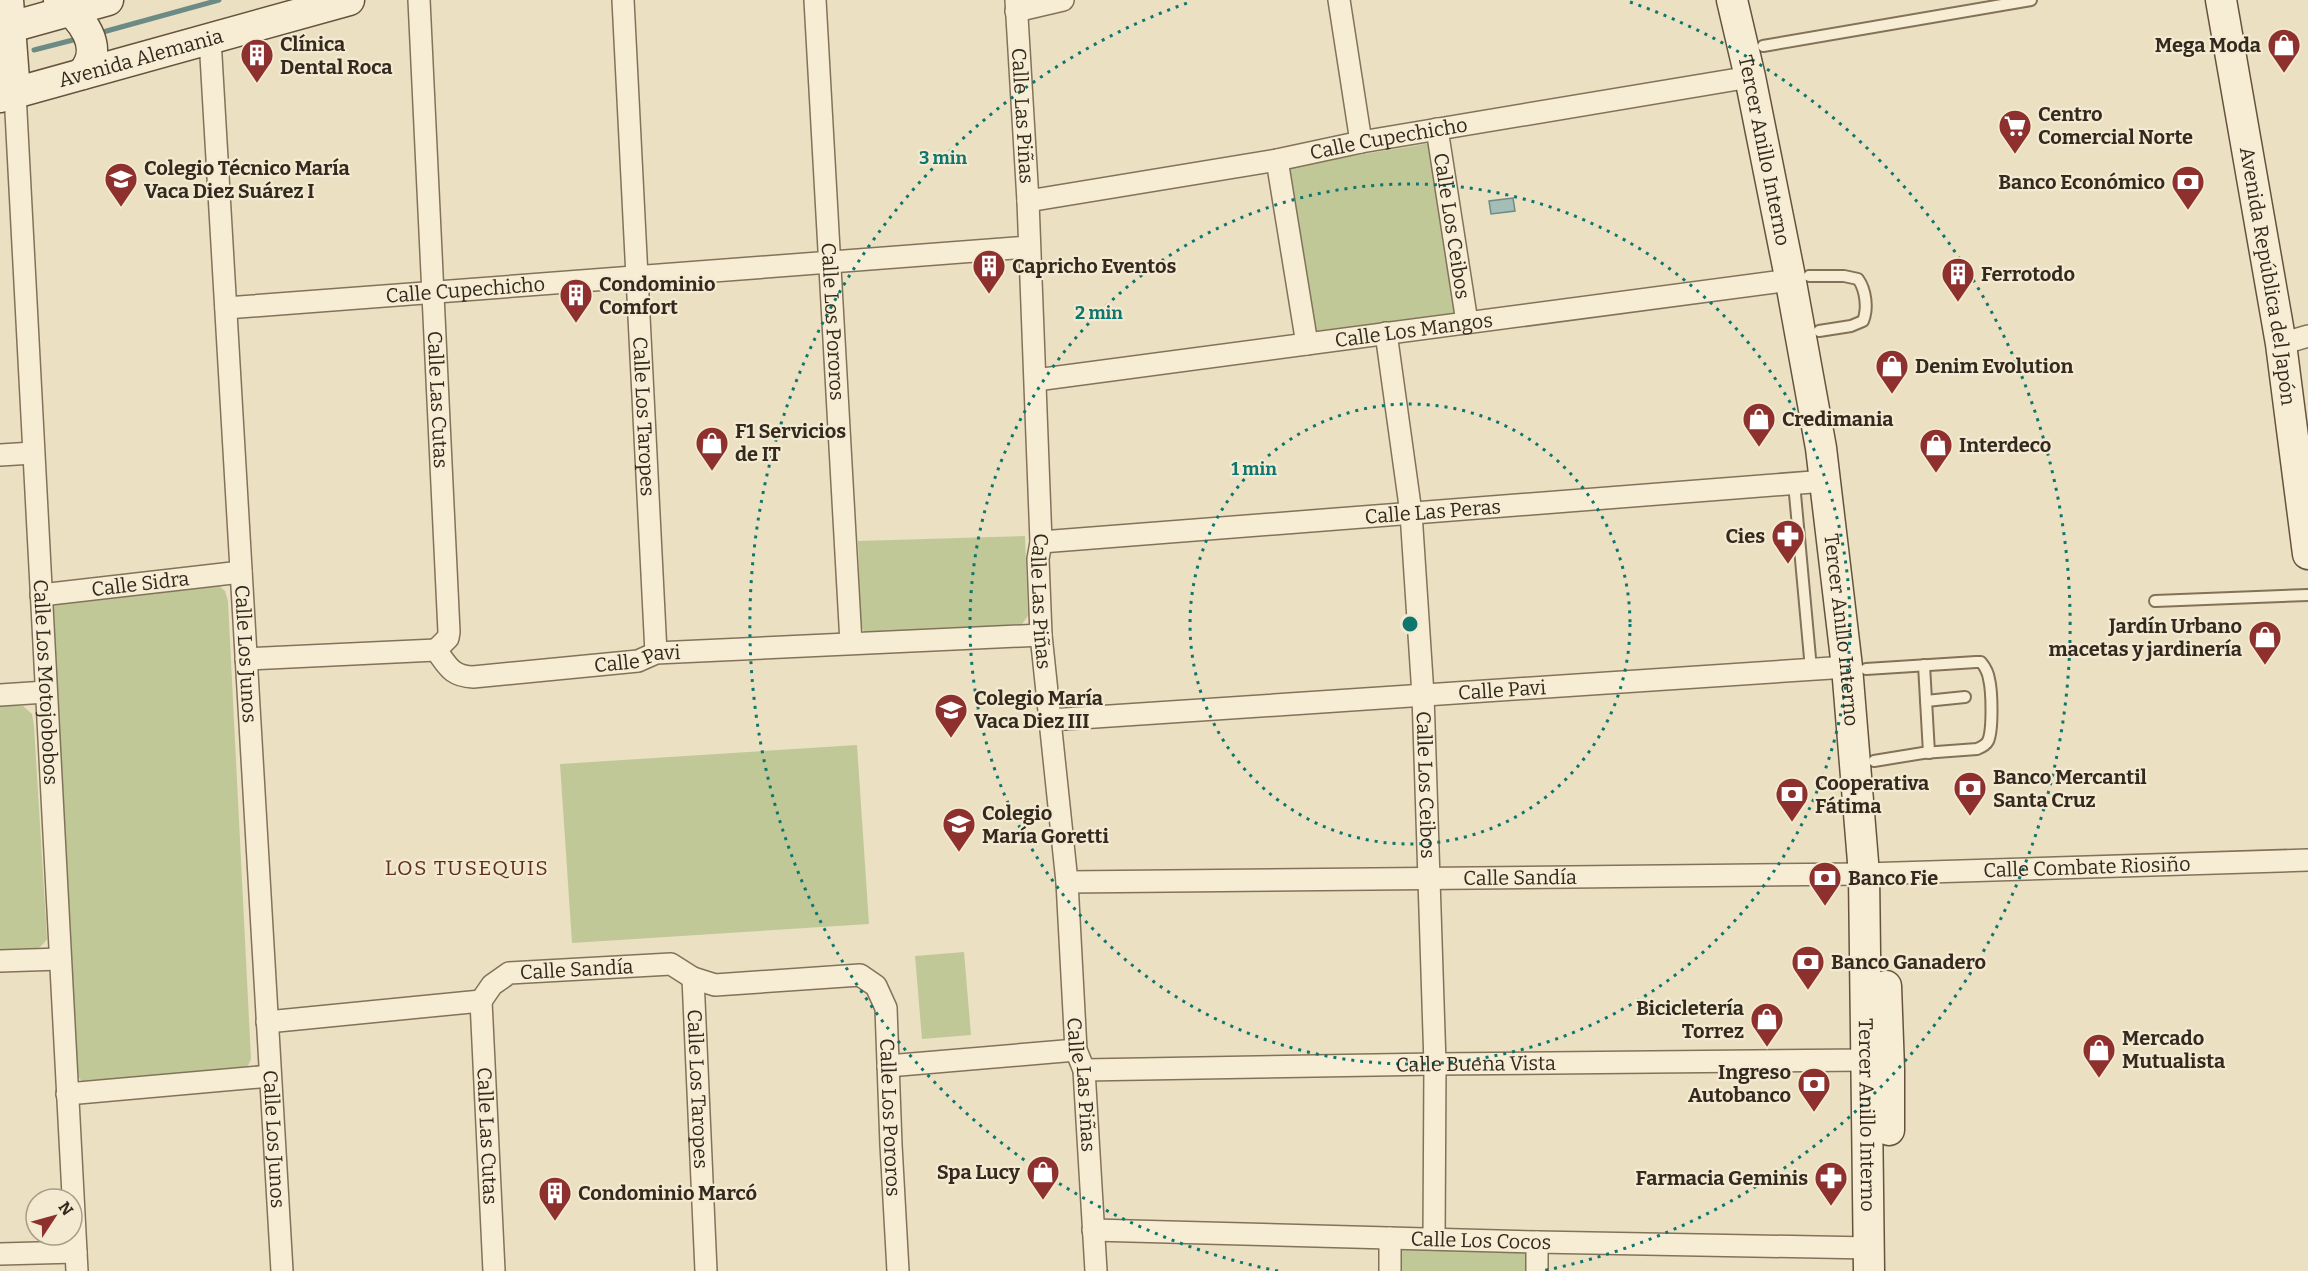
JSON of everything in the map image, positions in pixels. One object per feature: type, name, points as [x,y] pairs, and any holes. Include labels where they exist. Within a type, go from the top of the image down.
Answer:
[{"type":"main road","points":[[7,95],[6,19],[65,5],[108,0]]},
{"type":"main road","name":"Avenida Alemania","points":[[7,95],[349,0]]},
{"type":"main road","name":"Tercer Anillo Interno","points":[[1732,0],[1800,278],[1819,331],[1844,488],[1889,1070],[1875,1263]]},
{"type":"main road","name":"Tercer Anillo Interno","points":[[1752,0],[1764,46],[1800,278],[1825,481],[1874,761],[1867,1060],[1875,1263]]},
{"type":"main road","name":"Avenida República del Japón","points":[[2220,0],[2294,340],[2308,554]]},
{"type":"main road","points":[[65,5],[85,26],[91,42],[90,60],[82,74]]},
{"type":"street","name":"Calle Las Cutas","points":[[419,0],[449,632],[448,638],[436,650]]},
{"type":"street","name":"Calle Los Taropes","points":[[623,0],[656,653]]},
{"type":"street","name":"Calle Los Pororos","points":[[815,0],[851,643]]},
{"type":"street","points":[[1016,6],[1063,0]]},
{"type":"street","points":[[1338,0],[1361,142]]},
{"type":"street","name":"Calle Las Piñas","points":[[1016,6],[1036,380],[1041,542],[1038,559],[1041,635],[1067,882],[1076,1050],[1084,1070],[1096,1271]]},
{"type":"street","name":"Calle Los Junos","points":[[210,39],[282,1271]]},
{"type":"street","name":"Calle Cupechicho","points":[[1028,201],[1750,77]]},
{"type":"street","name":"Calle Los Motojobobos","points":[[7,95],[33,453],[76,1261]]},
{"type":"street","name":"Calle Los Ceibos","points":[[1437,129],[1467,322]]},
{"type":"street","points":[[1277,160],[1307,344]]},
{"type":"street","name":"Calle Cupechicho","points":[[226,308],[1029,247]]},
{"type":"street","name":"Calle Los Mangos","points":[[1036,380],[1800,278]]},
{"type":"street","name":"Calle Los Ceibos","points":[[1386,333],[1411,513],[1423,695],[1435,1064],[1434,1239]]},
{"type":"street","points":[[0,455],[33,453]]},
{"type":"street","name":"Calle Las Peras","points":[[1041,542],[1825,481]]},
{"type":"street","name":"Calle Sidra","points":[[41,595],[241,572]]},
{"type":"street","name":"Calle Pavi","points":[[436,650],[452,671],[462,676],[473,677],[638,661],[656,653],[1041,635]]},
{"type":"street","points":[[246,659],[436,650]]},
{"type":"street","name":"Calle Pavi","points":[[1050,720],[1811,669],[1857,668]]},
{"type":"street","points":[[0,695],[46,692]]},
{"type":"street","name":"Calle Combate Riosiño","points":[[1873,873],[2308,860]]},
{"type":"street","name":"Calle Sandía","points":[[1067,882],[1873,873]]},
{"type":"street","points":[[0,961],[60,959]]},
{"type":"street","name":"Calle Sandía","points":[[482,1001],[492,985],[509,973],[671,964],[693,978],[715,985],[860,975]]},
{"type":"street","name":"Calle Los Pororos","points":[[860,975],[876,986],[886,1008],[898,1271]]},
{"type":"street","name":"Calle Los Taropes","points":[[693,978],[706,1271]]},
{"type":"street","name":"Calle Las Cutas","points":[[482,1001],[494,1271]]},
{"type":"street","points":[[267,1022],[482,1001]]},
{"type":"street","points":[[888,1066],[1076,1050]]},
{"type":"street","name":"Calle Buena Vista","points":[[1084,1070],[1867,1060]]},
{"type":"street","points":[[67,1094],[270,1076]]},
{"type":"street","name":"Calle Los Cocos","points":[[1093,1230],[1537,1242],[1875,1263]]},
{"type":"street","points":[[1390,1238],[1390,1271]]},
{"type":"street","points":[[1537,1242],[1537,1271]]},
{"type":"street","points":[[0,1254],[76,1261]]},
{"type":"lane","points":[[1764,46],[2031,0]]},
{"type":"lane","points":[[1800,278],[1844,276],[1858,279],[1864,290],[1865,316],[1863,321],[1851,326],[1819,331]]},
{"type":"lane","points":[[1794,483],[1811,669]]},
{"type":"lane","points":[[2155,601],[2308,595]]},
{"type":"lane","points":[[1857,668],[1981,662],[1990,680],[1988,743],[1977,749],[1874,761]]},
{"type":"lane","points":[[1924,665],[1929,753]]},
{"type":"lane","points":[[1926,701],[1965,698]]},
{"type":"green space","points":[[1431,143],[1460,315],[1314,341],[1285,167]]},
{"type":"green space","points":[[1025,536],[1028,616],[1022,624],[866,634],[861,627],[858,541]]},
{"type":"green space","points":[[219,586],[225,591],[228,601],[251,1059],[247,1068],[85,1085],[75,1073],[46,611],[61,599]]},
{"type":"green space","points":[[0,706],[23,706],[32,714],[34,726],[47,939],[37,949],[26,953],[0,953]]},
{"type":"green space","points":[[857,745],[869,924],[572,943],[560,764]]},
{"type":"green space","points":[[964,952],[971,1035],[922,1039],[915,956]]},
{"type":"green space","points":[[1402,1247],[1527,1248],[1527,1271],[1402,1271]]},
{"type":"water","points":[[1513,198],[1515,211],[1491,214],[1489,201]]},
{"type":"waterway","points":[[103,32],[219,0]]},
{"type":"waterway","points":[[34,50],[73,40]]},
{"type":"place","name":"Mega Moda","points":[[2284,74]]},
{"type":"place","name":"Clínica Dental Roca","points":[[257,84]]},
{"type":"place","name":"Centro Comercial Norte","points":[[2015,155]]},
{"type":"place","name":"Colegio Técnico María Vaca Diez Suárez I","points":[[121,208]]},
{"type":"place","name":"Banco Económico","points":[[2188,211]]},
{"type":"place","name":"Capricho Eventos","points":[[989,295]]},
{"type":"place","name":"Ferrotodo","points":[[1958,303]]},
{"type":"place","name":"Condominio Comfort","points":[[576,324]]},
{"type":"place","name":"Denim Evolution","points":[[1892,395]]},
{"type":"place","name":"Credimania","points":[[1759,448]]},
{"type":"place","name":"F1 Servicios de IT","points":[[712,472]]},
{"type":"place","name":"Interdeco","points":[[1936,474]]},
{"type":"place","name":"Cies","points":[[1788,565]]},
{"type":"place","name":"Jardín Urbano macetas y jardinería","points":[[2265,666]]},
{"type":"place","name":"Colegio María Vaca Diez III","points":[[951,739]]},
{"type":"place","name":"Banco Mercantil Santa Cruz","points":[[1970,817]]},
{"type":"place","name":"Cooperativa Fátima","points":[[1792,823]]},
{"type":"place","name":"Colegio María Goretti","points":[[959,853]]},
{"type":"place","name":"Banco Fie","points":[[1825,907]]},
{"type":"place","name":"Banco Ganadero","points":[[1808,991]]},
{"type":"place","name":"Bicicletería Torrez","points":[[1767,1048]]},
{"type":"place","name":"Mercado Mutualista","points":[[2099,1079]]},
{"type":"place","name":"Ingreso Autobanco","points":[[1814,1113]]},
{"type":"place","name":"Spa Lucy","points":[[1043,1201]]},
{"type":"place","name":"Farmacia Geminis","points":[[1831,1207]]},
{"type":"place","name":"Condominio Marcó","points":[[555,1222]]},
{"type":"district","name":"LOS TUSEQUIS","points":[[467,868]]}]
